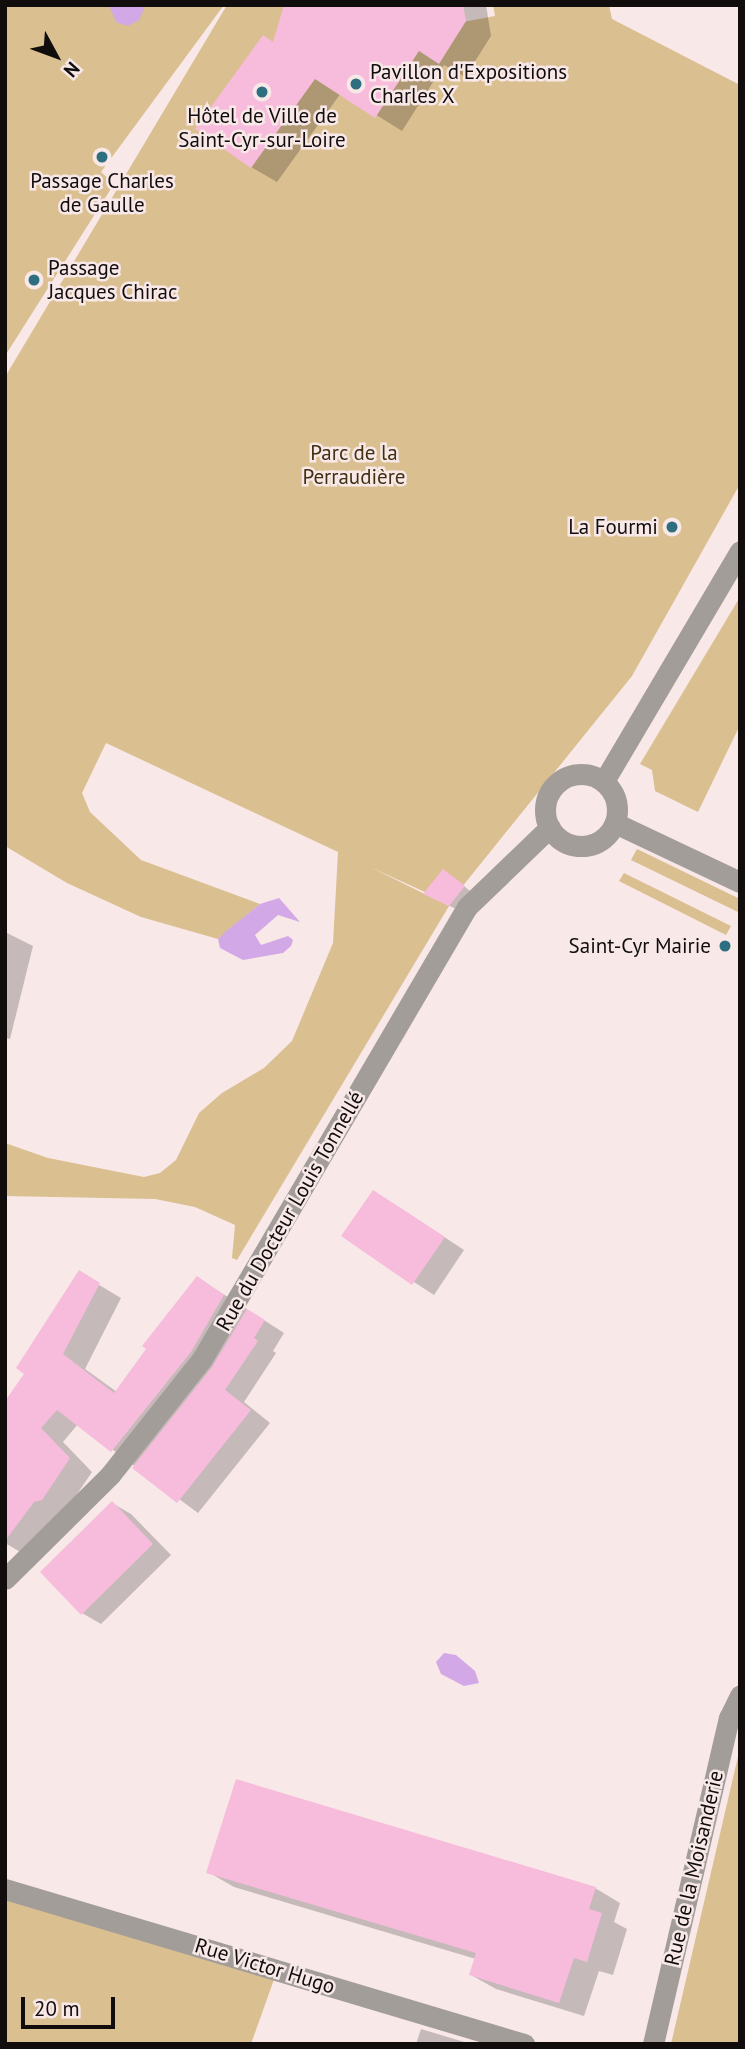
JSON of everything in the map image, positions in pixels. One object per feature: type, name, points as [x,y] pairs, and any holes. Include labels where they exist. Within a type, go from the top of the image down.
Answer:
[{"type":"street","points":[[604,782],[740,551]]},
{"type":"street","points":[[583,774],[604,782],[616,801],[615,823],[608,834],[585,846],[561,839],[550,827],[547,798],[561,780],[583,774]]},
{"type":"street","points":[[615,823],[740,882]]},
{"type":"street","name":"Rue du Docteur Louis Tonnellé","points":[[5,1579],[110,1475],[202,1359],[467,907],[550,827]]},
{"type":"street","name":"Rue de la Moisanderie","points":[[653,2044],[729,1718],[740,1695]]},
{"type":"street","name":"Rue Victor Hugo","points":[[5,1889],[524,2044]]},
{"type":"green space","points":[[5,5],[224,5],[101,172],[114,184],[5,356]]},
{"type":"green space","name":"Parc de la Perraudière","points":[[227,5],[427,5],[463,22],[495,16],[493,5],[609,5],[612,19],[740,85],[740,484],[632,676],[449,903],[370,867],[449,906],[237,1260],[232,1258],[235,1225],[195,1207],[155,1199],[5,1196],[5,1143],[48,1158],[144,1177],[160,1173],[176,1160],[199,1113],[222,1093],[264,1068],[292,1041],[333,943],[338,852],[106,743],[82,793],[90,812],[141,860],[260,904],[218,939],[141,917],[67,883],[5,846],[5,377]]},
{"type":"green space","points":[[740,597],[740,725],[698,812],[655,791],[652,770],[640,764]]},
{"type":"green space","points":[[637,849],[740,899],[740,913],[631,860]]},
{"type":"green space","points":[[624,873],[731,926],[726,935],[619,881]]},
{"type":"green space","points":[[740,1748],[740,2044],[671,2044]]},
{"type":"green space","points":[[5,1894],[277,1971],[251,2044],[5,2044]]},
{"type":"shaded area","points":[[109,5],[143,5],[144,9],[139,20],[128,26],[116,22]]},
{"type":"shaded area","points":[[279,898],[300,922],[278,915],[255,935],[261,945],[288,936],[293,940],[283,953],[243,960],[220,948],[218,939],[225,932],[260,904]]},
{"type":"shaded area","points":[[444,1653],[456,1655],[475,1671],[479,1683],[464,1686],[441,1674],[436,1662]]},
{"type":"building","name":"Hôtel de Ville de Saint-Cyr-sur-Loire","points":[[284,5],[463,5],[466,21],[439,64],[419,51],[375,118],[315,79],[251,168],[195,129],[263,35],[273,42]]},
{"type":"building","points":[[443,869],[465,886],[449,906],[423,894]]},
{"type":"building","points":[[373,1190],[445,1237],[412,1285],[341,1236]]},
{"type":"building","points":[[79,1270],[100,1283],[63,1354],[114,1393],[146,1349],[142,1346],[197,1276],[224,1295],[191,1352],[111,1452],[57,1410],[41,1428],[70,1458],[42,1500],[34,1502],[5,1541],[5,1401],[24,1374],[16,1368]]},
{"type":"building","points":[[247,1309],[265,1320],[254,1338],[258,1341],[225,1390],[251,1410],[177,1503],[132,1468],[212,1367]]},
{"type":"building","points":[[112,1501],[153,1544],[81,1615],[40,1572]]},
{"type":"building","points":[[236,1779],[596,1887],[589,1909],[602,1913],[587,1962],[574,1958],[559,2003],[469,1975],[476,1953],[206,1873]]},
{"type":"place","name":"Pavillon d'Expositions Charles X","points":[[356,84]]},
{"type":"place","name":"Hôtel de Ville de Saint-Cyr-sur-Loire","points":[[262,92]]},
{"type":"place","name":"Passage Charles de Gaulle","points":[[102,157]]},
{"type":"place","name":"Passage Jacques Chirac","points":[[34,280]]},
{"type":"place","name":"La Fourmi","points":[[672,527]]},
{"type":"place","name":"Saint-Cyr Mairie","points":[[725,946]]}]
